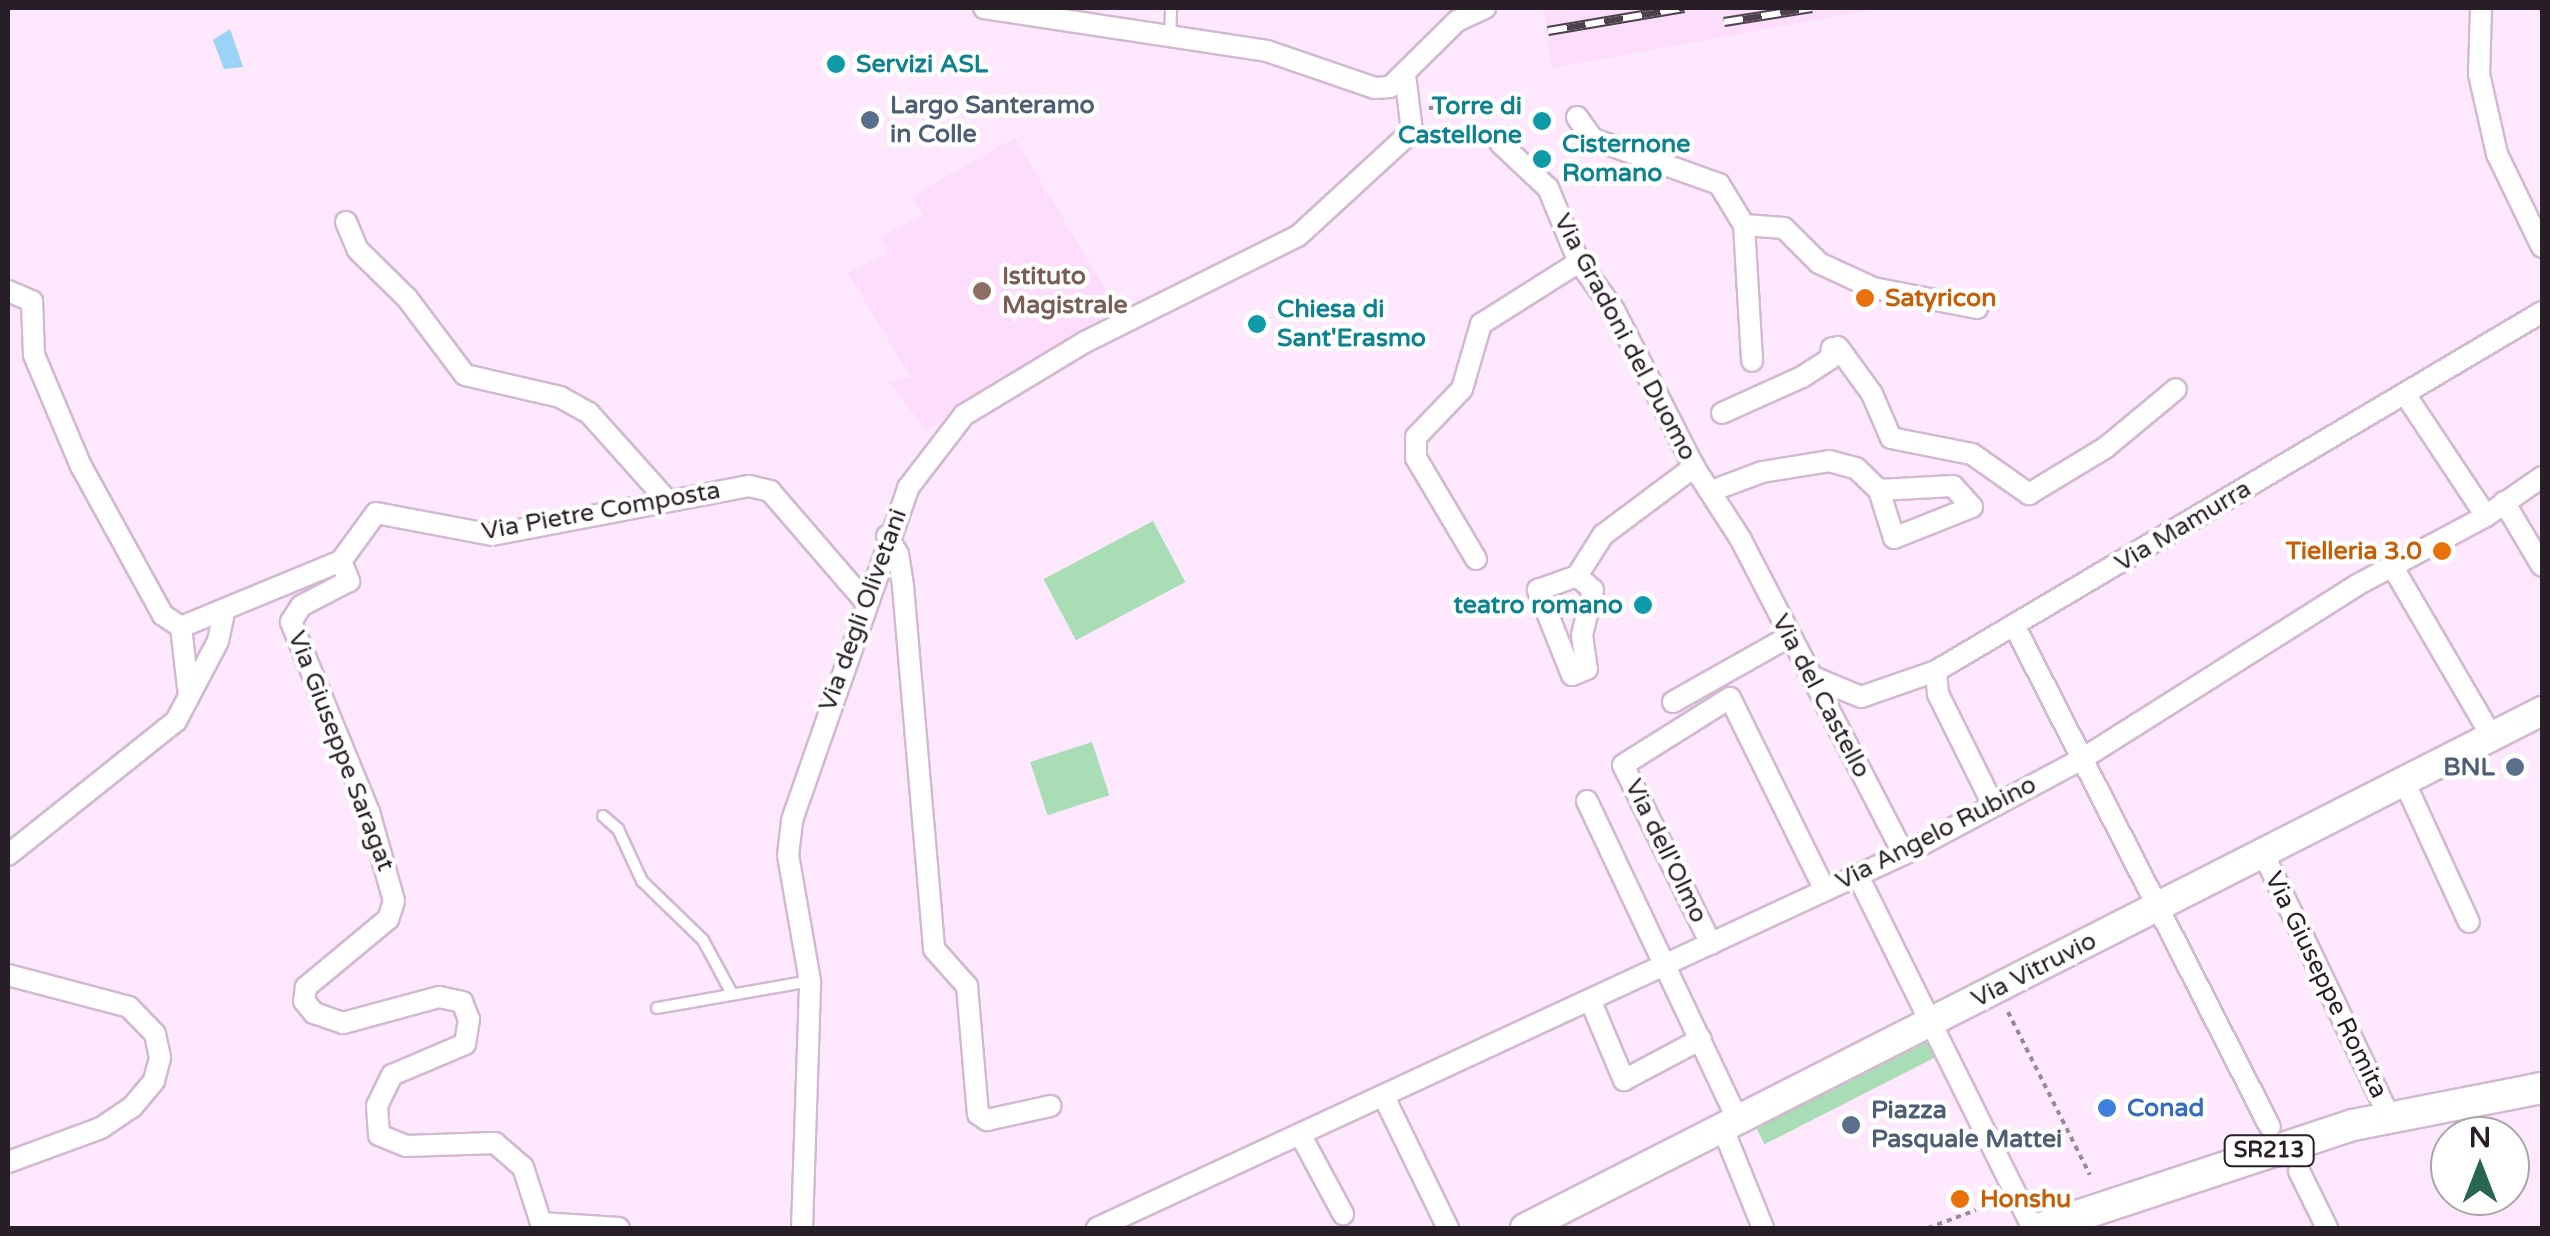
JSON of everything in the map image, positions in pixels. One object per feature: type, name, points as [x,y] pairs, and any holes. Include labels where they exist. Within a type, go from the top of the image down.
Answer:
[{"type":"main road","name":"SR213","points":[[2041,1228],[2120,1198],[2389,1116],[2542,1088]]},
{"type":"street","points":[[984,8],[1170,40],[1267,51],[1375,88],[1404,75],[1457,22],[1485,8]]},
{"type":"street","points":[[2481,8],[2479,74],[2497,154],[2542,247]]},
{"type":"street","name":"Via degli Olivetani","points":[[802,1228],[810,981],[788,855],[792,820],[886,536],[926,457],[964,415],[1085,342],[1298,236],[1396,149],[1413,126],[1404,75]]},
{"type":"street","points":[[1577,117],[1593,139],[1719,184],[1744,225],[1752,361]]},
{"type":"street","name":"Via Gradoni del Duomo","points":[[1500,143],[1548,188],[1579,262],[1614,310],[1694,467],[1714,490],[1740,538]]},
{"type":"street","points":[[346,222],[358,250],[408,298],[465,374],[560,397],[588,412],[666,500]]},
{"type":"street","points":[[1744,225],[1784,228],[1819,264],[1873,288],[1978,308]]},
{"type":"street","points":[[1476,560],[1416,458],[1416,437],[1462,389],[1481,324],[1579,262]]},
{"type":"street","points":[[8,291],[32,301],[34,356],[81,466],[163,615],[181,627],[189,696]]},
{"type":"street","name":"Via Mamurra","points":[[1813,676],[1862,697],[1936,671],[2542,312]]},
{"type":"street","points":[[1722,413],[1802,378],[1830,359],[1835,347],[1872,394],[1891,438],[1972,454],[2029,494],[2105,448],[2176,390]]},
{"type":"street","points":[[2405,394],[2486,516]]},
{"type":"street","points":[[1953,486],[1972,454]]},
{"type":"street","points":[[1714,490],[1762,472],[1829,462],[1856,468],[1878,490],[1894,538],[1972,506],[1953,486],[1878,490]]},
{"type":"street","points":[[1577,576],[1593,590],[1582,636],[1588,669],[1572,675],[1538,590],[1577,576],[1603,535],[1694,467]]},
{"type":"street","name":"Via Angelo Rubino","points":[[1097,1228],[1592,1002],[1904,854],[2082,758],[2392,564],[2486,516],[2542,477]]},
{"type":"street","name":"Via Pietre Composta","points":[[181,627],[224,614],[341,560],[376,512],[492,534],[750,486],[770,490],[865,601]]},
{"type":"street","points":[[2504,502],[2542,566]]},
{"type":"street","points":[[886,536],[898,554],[903,586],[934,950],[968,986],[978,1114],[987,1120],[1050,1106]]},
{"type":"street","name":"Via del Castello","points":[[1740,538],[1904,854]]},
{"type":"street","name":"Via Giuseppe Saragat","points":[[341,560],[349,581],[302,606],[291,622],[369,812],[394,901],[388,919],[306,987],[304,1001],[314,1013],[344,1022],[439,997],[462,1002],[469,1019],[465,1044],[392,1075],[377,1106],[378,1135],[406,1146],[495,1142],[523,1167],[541,1224],[619,1228]]},
{"type":"street","points":[[2392,564],[2492,737]]},
{"type":"street","points":[[8,854],[115,774],[176,720],[218,642],[224,614]]},
{"type":"street","points":[[2015,627],[2270,1126]]},
{"type":"street","points":[[1673,702],[1790,636]]},
{"type":"street","points":[[1936,671],[1938,694],[1993,805]]},
{"type":"street","name":"Via dell'Olmo","points":[[1712,944],[1622,764],[1730,698],[1825,890]]},
{"type":"street","name":"Via Vitruvio","points":[[1525,1228],[1728,1120],[1934,1021],[2541,714]]},
{"type":"street","points":[[2404,781],[2469,922]]},
{"type":"street","points":[[1587,802],[1701,1039],[1763,1228]]},
{"type":"street","name":"Via Giuseppe Romita","points":[[2263,853],[2389,1116]]},
{"type":"street","points":[[1858,876],[1934,1021],[2033,1228]]},
{"type":"street","points":[[8,975],[130,1006],[156,1034],[160,1058],[154,1082],[132,1108],[100,1128],[8,1162]]},
{"type":"street","points":[[1592,1002],[1624,1080],[1701,1039]]},
{"type":"street","points":[[1384,1097],[1448,1228]]},
{"type":"street","points":[[1300,1134],[1343,1214]]},
{"type":"street","points":[[2299,1171],[2327,1228]]},
{"type":"lane","points":[[1170,40],[1172,8]]},
{"type":"lane","points":[[603,816],[618,829],[642,880],[703,940],[731,992]]},
{"type":"lane","points":[[657,1008],[810,981]]},
{"type":"path","points":[[1996,990],[2090,1175]]},
{"type":"path","points":[[1928,1228],[1976,1210]]},
{"type":"shaded area","points":[[1543,8],[1882,8],[1552,68]]},
{"type":"shaded area","name":"Istituto Magistrale","points":[[1015,138],[1117,309],[926,430],[888,381],[911,378],[848,273],[887,253],[880,237],[923,215],[912,196]]},
{"type":"green space","points":[[1153,521],[1185,582],[1076,640],[1044,579]]},
{"type":"green space","points":[[1092,742],[1109,795],[1047,815],[1030,762]]},
{"type":"green space","points":[[1926,1034],[1937,1056],[1764,1144],[1753,1122]]},
{"type":"water","points":[[230,29],[243,67],[224,69],[213,40]]},
{"type":"railway","points":[[1548,31],[1684,8]]},
{"type":"railway","points":[[1724,22],[1812,8]]},
{"type":"place","name":"Servizi ASL","points":[[836,64]]},
{"type":"place","name":"Largo Santeramo in Colle","points":[[870,120]]},
{"type":"place","name":"Torre di Castellone","points":[[1542,121]]},
{"type":"place","name":"Cisternone Romano","points":[[1542,159]]},
{"type":"place","name":"Istituto Magistrale","points":[[982,291]]},
{"type":"place","name":"Satyricon","points":[[1865,298]]},
{"type":"place","name":"Chiesa di Sant'Erasmo","points":[[1257,324]]},
{"type":"place","name":"Tielleria 3.0","points":[[2442,551]]},
{"type":"place","name":"teatro romano","points":[[1643,605]]},
{"type":"place","name":"BNL","points":[[2515,767]]},
{"type":"place","name":"Conad","points":[[2107,1108]]},
{"type":"place","name":"Piazza Pasquale Mattei","points":[[1851,1125]]},
{"type":"place","name":"Honshu","points":[[1960,1199]]}]
